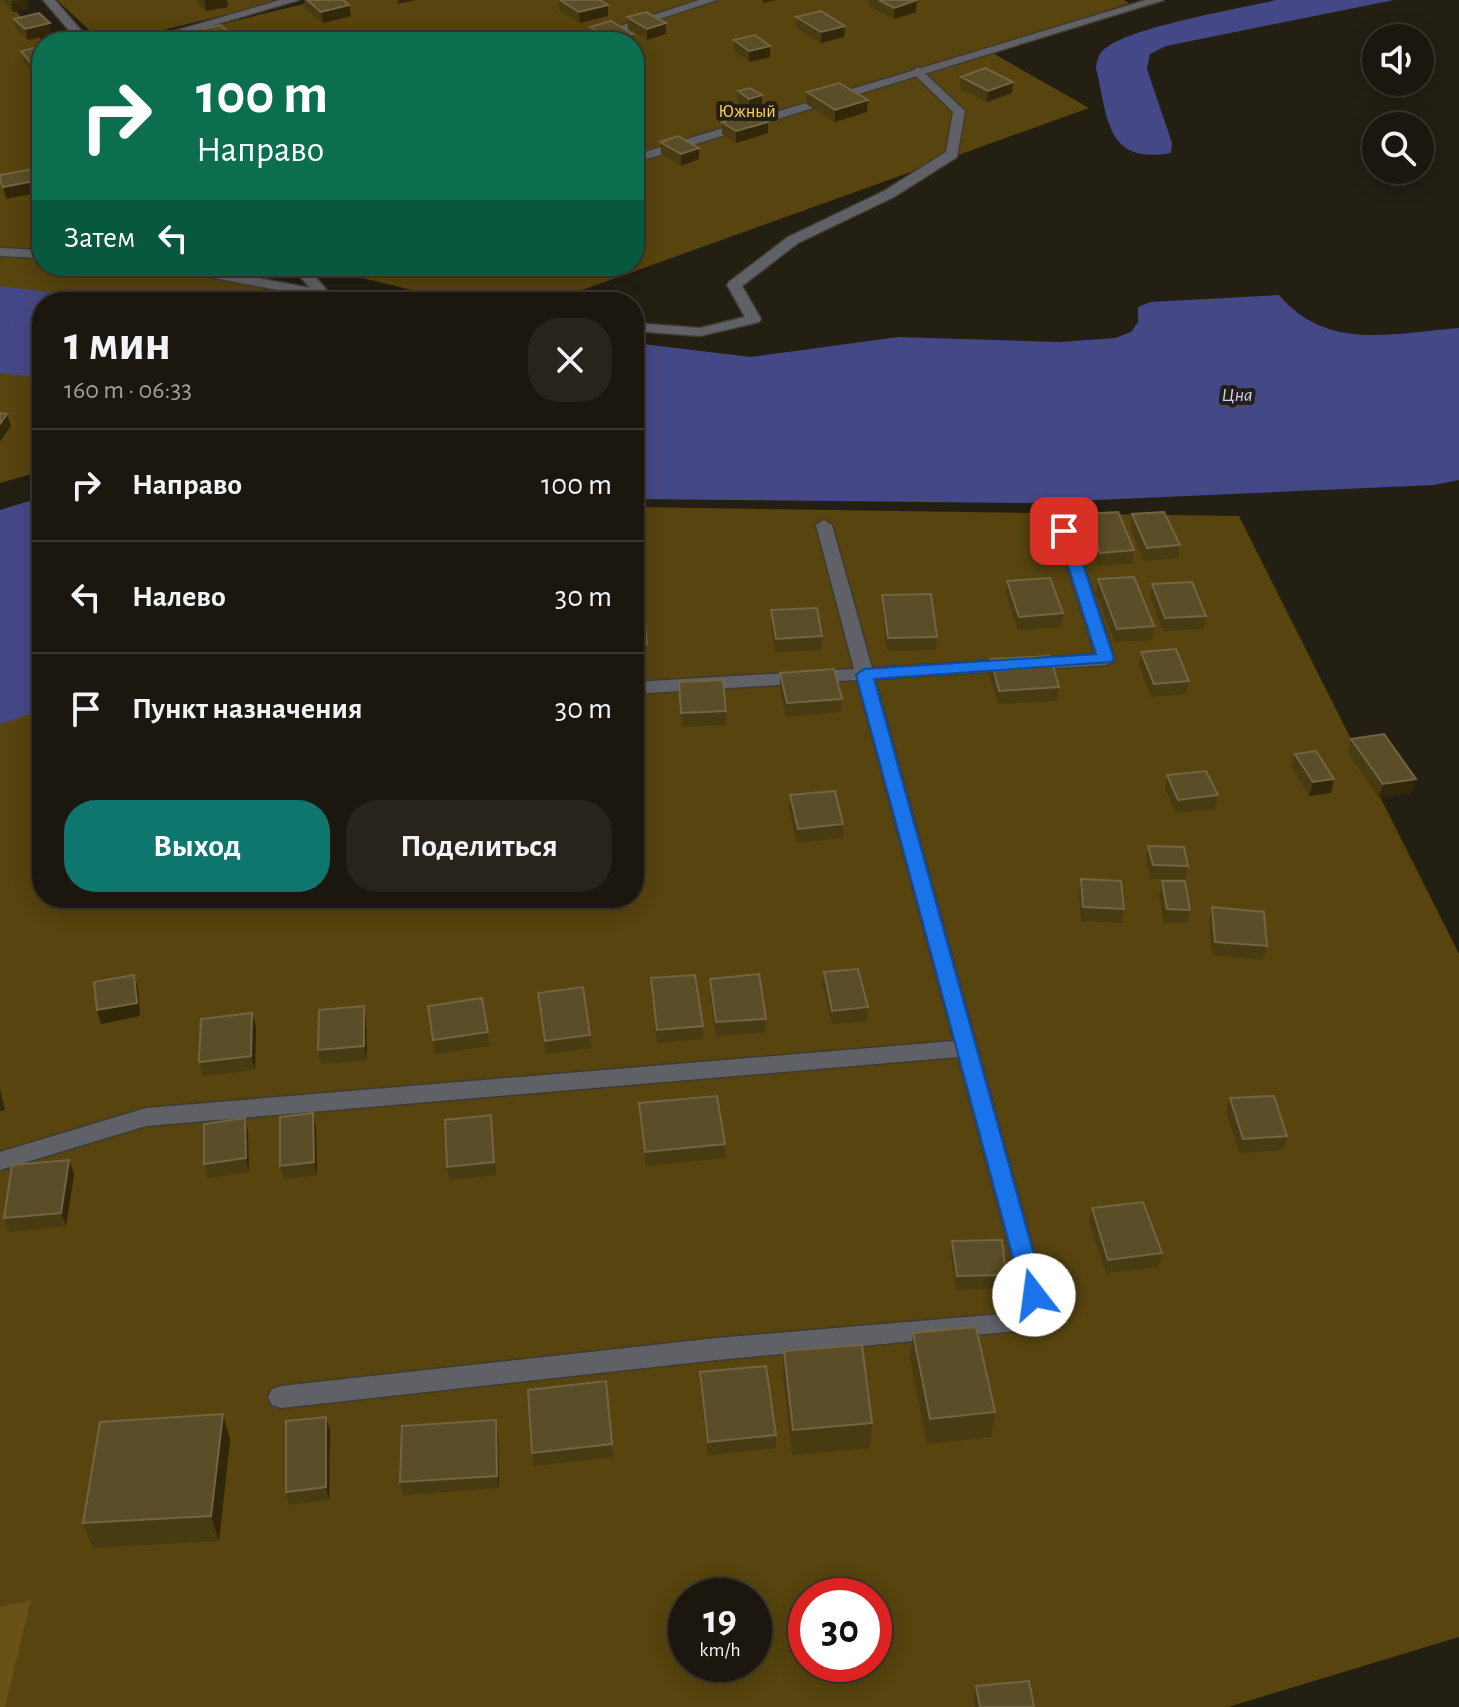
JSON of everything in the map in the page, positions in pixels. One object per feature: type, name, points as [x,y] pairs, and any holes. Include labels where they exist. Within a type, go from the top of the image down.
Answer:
[{"type":"street","points":[[49,0],[76,32]]},
{"type":"street","points":[[239,0],[250,11]]},
{"type":"street","points":[[178,32],[293,0]]},
{"type":"street","points":[[609,32],[711,0]]},
{"type":"street","points":[[1112,0],[1129,10]]},
{"type":"street","points":[[644,156],[1158,0]]},
{"type":"street","points":[[644,328],[700,332],[754,319],[734,285],[793,240],[889,194],[952,154],[959,111],[918,71]]},
{"type":"street","points":[[0,252],[32,254]]},
{"type":"street","points":[[229,276],[321,292]]},
{"type":"street","points":[[307,276],[321,292]]},
{"type":"street","points":[[281,1397],[717,1349],[1008,1324],[1034,1295],[824,525]]},
{"type":"street","points":[[644,687],[1106,659],[1064,531]]},
{"type":"street","points":[[0,1161],[146,1117],[966,1048]]},
{"type":"green space","points":[[0,0],[6,0],[35,32],[32,32],[32,276],[253,276],[267,292],[32,292],[32,474],[0,483]]},
{"type":"green space","points":[[57,0],[287,0],[154,32],[91,32]]},
{"type":"green space","name":"Южный","points":[[320,0],[1124,0],[1129,3],[989,51],[1089,108],[644,268],[644,32],[189,32]]},
{"type":"green space","name":"Южный","points":[[354,276],[621,276],[577,292],[420,292]]},
{"type":"green space","points":[[644,507],[1239,516],[1459,954],[1459,1637],[1228,1707],[0,1707],[0,719],[32,706],[32,908],[644,908]]},
{"type":"shaded area","points":[[31,1600],[5,1707],[0,1707],[0,1607]]},
{"type":"water","points":[[1276,0],[1394,0],[1166,46],[1150,54],[1147,69],[1172,143],[1171,153],[1149,155],[1133,152],[1121,144],[1108,120],[1096,68],[1104,49],[1121,39],[1163,25]]},
{"type":"water","points":[[0,286],[48,292],[32,292],[32,377],[0,373]]},
{"type":"water","name":"Цна","points":[[1279,295],[1298,313],[1318,325],[1340,332],[1386,335],[1459,328],[1459,480],[1434,485],[1028,503],[644,499],[644,344],[751,357],[898,337],[1060,342],[1115,338],[1131,332],[1138,322],[1138,307],[1150,302]]},
{"type":"water","points":[[32,500],[32,713],[0,724],[0,510]]},
{"type":"building","points":[[307,0],[343,0],[349,5],[321,12]]},
{"type":"building","points":[[560,0],[600,0],[608,5],[579,12]]},
{"type":"building","points":[[879,0],[917,0],[894,8]]},
{"type":"building","points":[[821,11],[845,26],[821,32],[796,17]]},
{"type":"building","points":[[646,12],[666,23],[647,29],[627,17]]},
{"type":"building","points":[[39,13],[50,23],[25,29],[14,19]]},
{"type":"building","points":[[611,21],[630,32],[598,32],[590,27]]},
{"type":"building","points":[[220,25],[229,32],[191,32]]},
{"type":"building","points":[[755,35],[770,46],[749,51],[734,40]]},
{"type":"building","points":[[32,48],[32,62],[30,62],[21,51]]},
{"type":"building","points":[[985,68],[1013,82],[988,91],[961,77]]},
{"type":"building","points":[[839,83],[868,100],[835,110],[807,92]]},
{"type":"building","points":[[750,88],[762,95],[749,99],[738,91]]},
{"type":"building","points":[[753,113],[768,122],[736,131],[722,122]]},
{"type":"building","points":[[678,136],[699,148],[681,154],[660,142]]},
{"type":"building","points":[[32,169],[32,181],[3,187],[0,175]]},
{"type":"building","points":[[1118,512],[1134,550],[1100,553],[1084,514]]},
{"type":"building","points":[[1164,512],[1180,545],[1147,548],[1132,514]]},
{"type":"building","points":[[1134,577],[1154,626],[1117,629],[1098,579]]},
{"type":"building","points":[[1050,578],[1063,613],[1019,617],[1007,581]]},
{"type":"building","points":[[1192,582],[1206,616],[1165,618],[1152,584]]},
{"type":"building","points":[[931,594],[937,637],[888,638],[882,595]]},
{"type":"building","points":[[817,608],[822,636],[776,639],[771,610]]},
{"type":"building","points":[[644,614],[647,644],[644,644]]},
{"type":"building","points":[[1176,649],[1189,681],[1154,684],[1141,652]]},
{"type":"building","points":[[1050,656],[1059,687],[999,691],[991,659]]},
{"type":"building","points":[[834,669],[842,699],[787,703],[780,673]]},
{"type":"building","points":[[723,680],[726,711],[681,713],[679,682]]},
{"type":"building","points":[[1384,734],[1416,779],[1383,784],[1351,739]]},
{"type":"building","points":[[1316,751],[1334,779],[1313,782],[1295,754]]},
{"type":"building","points":[[1206,771],[1218,795],[1178,800],[1167,775]]},
{"type":"building","points":[[835,791],[843,824],[798,829],[790,795]]},
{"type":"building","points":[[1148,846],[1184,847],[1188,866],[1153,865]]},
{"type":"building","points":[[1081,879],[1121,881],[1124,909],[1083,907]]},
{"type":"building","points":[[1162,881],[1185,881],[1190,910],[1167,909]]},
{"type":"building","points":[[1212,907],[1264,912],[1267,946],[1215,942]]},
{"type":"building","points":[[858,969],[868,1007],[832,1011],[824,972]]},
{"type":"building","points":[[759,974],[766,1019],[716,1022],[710,979]]},
{"type":"building","points":[[134,975],[137,1003],[97,1010],[94,982]]},
{"type":"building","points":[[695,975],[703,1026],[657,1030],[651,978]]},
{"type":"building","points":[[583,987],[590,1035],[545,1041],[538,993]]},
{"type":"building","points":[[482,998],[488,1032],[433,1040],[428,1006]]},
{"type":"building","points":[[364,1006],[364,1046],[318,1050],[319,1010]]},
{"type":"building","points":[[252,1013],[251,1056],[199,1062],[201,1019]]},
{"type":"building","points":[[717,1096],[725,1144],[645,1152],[639,1103]]},
{"type":"building","points":[[1274,1096],[1287,1136],[1243,1139],[1230,1098]]},
{"type":"building","points":[[313,1113],[314,1162],[280,1166],[280,1117]]},
{"type":"building","points":[[491,1115],[494,1162],[447,1167],[445,1120]]},
{"type":"building","points":[[245,1118],[246,1158],[204,1164],[204,1124]]},
{"type":"building","points":[[69,1160],[61,1213],[4,1218],[12,1165]]},
{"type":"building","points":[[1143,1202],[1162,1253],[1108,1260],[1092,1208]]},
{"type":"building","points":[[1002,1240],[1006,1275],[957,1276],[952,1241]]},
{"type":"building","points":[[976,1327],[995,1412],[930,1419],[913,1333]]},
{"type":"building","points":[[862,1345],[872,1423],[793,1430],[784,1351]]},
{"type":"building","points":[[766,1366],[776,1435],[708,1442],[700,1372]]},
{"type":"building","points":[[606,1381],[612,1444],[532,1453],[528,1390]]},
{"type":"building","points":[[223,1414],[211,1516],[83,1523],[100,1422]]},
{"type":"building","points":[[326,1417],[326,1487],[286,1492],[286,1421]]},
{"type":"building","points":[[496,1420],[497,1476],[400,1482],[402,1426]]},
{"type":"building","points":[[1029,1681],[1034,1707],[980,1707],[976,1686]]},
{"type":"route","points":[[1034,1295],[864,675],[1106,659],[1064,531]]}]
